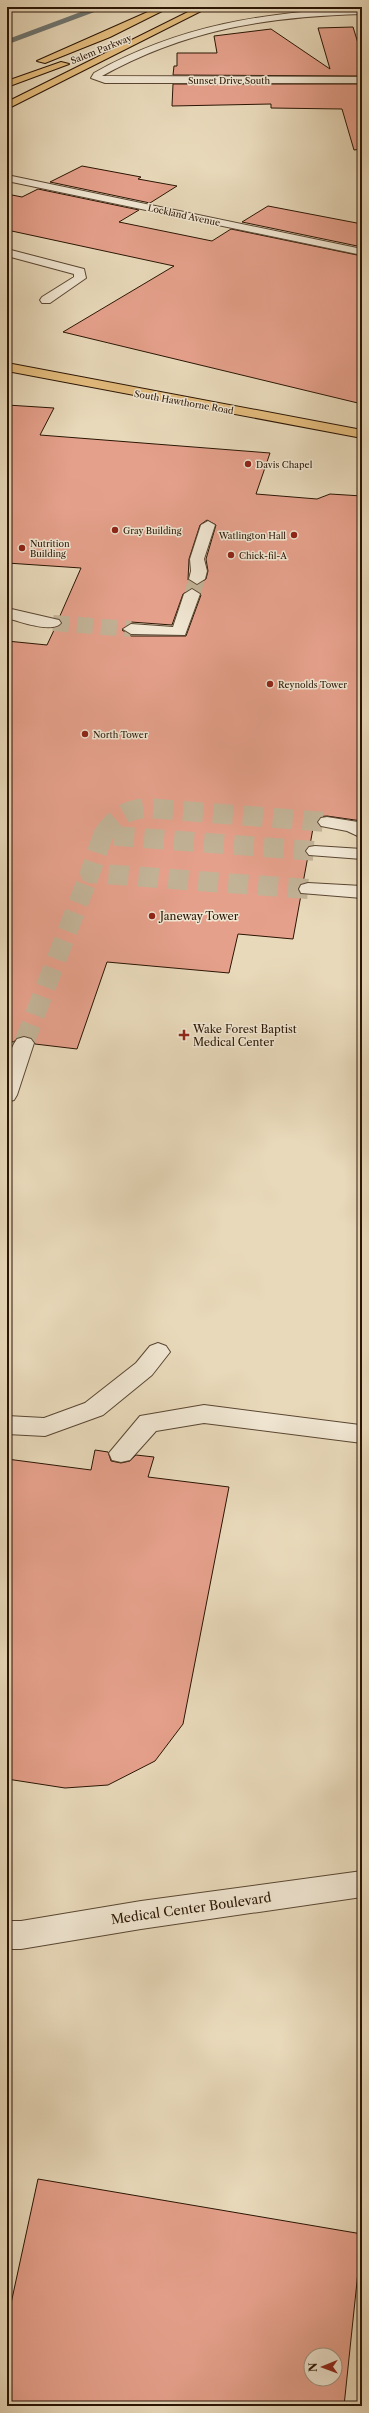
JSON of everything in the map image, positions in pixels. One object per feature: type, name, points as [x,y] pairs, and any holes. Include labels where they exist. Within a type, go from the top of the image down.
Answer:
[{"type":"main road","name":"Salem Parkway","points":[[31,65],[106,35],[166,7]]},
{"type":"main road","name":"Salem Parkway","points":[[7,84],[102,50],[192,7]]},
{"type":"main road","points":[[7,106],[205,7]]},
{"type":"main road","name":"South Hawthorne Road","points":[[7,367],[362,434]]},
{"type":"street","name":"Sunset Drive South","points":[[362,11],[306,15],[260,21],[221,27],[171,38],[113,65],[97,75],[96,78],[105,80],[362,80]]},
{"type":"street","name":"Lockland Avenue","points":[[7,178],[362,252]]},
{"type":"street","points":[[249,241],[264,232]]},
{"type":"street","points":[[7,252],[80,272],[80,278],[46,300]]},
{"type":"street","points":[[346,262],[362,252]]},
{"type":"street","points":[[196,579],[199,571],[197,559],[208,525]]},
{"type":"street","points":[[131,629],[179,632],[192,594]]},
{"type":"street","points":[[7,613],[35,621],[53,623]]},
{"type":"street","points":[[327,822],[352,826],[362,833]]},
{"type":"street","points":[[315,850],[362,854]]},
{"type":"street","points":[[308,889],[362,892]]},
{"type":"street","points":[[7,1095],[24,1043]]},
{"type":"street","points":[[7,1425],[45,1427],[94,1409],[144,1369],[158,1352]]},
{"type":"street","points":[[121,1453],[150,1423],[204,1414],[360,1434]]},
{"type":"street","name":"Medical Center Boulevard","points":[[12,1938],[141,1915],[362,1884]]},
{"type":"building","points":[[353,27],[362,56],[362,76],[173,75],[174,66],[177,66],[177,53],[217,53],[214,36],[271,29],[330,69],[318,28]]},
{"type":"building","points":[[173,84],[362,84],[362,149],[354,150],[342,109],[271,108],[271,104],[172,106]]},
{"type":"building","points":[[82,166],[141,177],[138,179],[177,186],[150,203],[50,182]]},
{"type":"building","points":[[38,189],[139,210],[119,222],[212,241],[231,229],[362,256],[362,404],[63,332],[174,266],[7,230],[7,194],[22,197]]},
{"type":"building","points":[[268,206],[362,224],[362,247],[242,222]]},
{"type":"building","points":[[7,405],[54,408],[40,435],[270,453],[256,494],[317,499],[330,494],[362,496],[362,821],[327,816],[315,817],[310,845],[304,851],[308,856],[303,883],[298,888],[301,895],[293,939],[238,934],[229,973],[107,962],[77,1049],[35,1044],[32,1038],[24,1036],[17,1038],[14,1042],[7,1041],[7,641],[47,645],[55,628],[62,623],[59,618],[81,568],[7,563]],"holes":[[[207,520],[216,525],[206,559],[208,571],[206,579],[196,585],[188,580],[189,559],[200,525]],[[193,588],[201,595],[186,636],[131,636],[122,630],[131,622],[172,625],[183,594]]]},
{"type":"building","points":[[95,1450],[108,1452],[111,1461],[121,1463],[130,1461],[136,1455],[154,1457],[148,1477],[229,1487],[183,1724],[155,1761],[108,1785],[65,1788],[7,1779],[7,1459],[91,1470]]},
{"type":"building","points":[[38,2179],[362,2234],[344,2406],[7,2406],[7,2322]]},
{"type":"waterway","points":[[7,42],[101,7]]},
{"type":"tunnel","points":[[192,594],[197,579]]},
{"type":"tunnel","points":[[53,623],[131,629]]},
{"type":"tunnel","points":[[103,835],[121,816],[132,811],[146,808],[327,822]]},
{"type":"tunnel","points":[[90,873],[103,835]]},
{"type":"tunnel","points":[[103,835],[315,851]]},
{"type":"tunnel","points":[[24,1043],[90,873]]},
{"type":"tunnel","points":[[90,873],[308,889]]},
{"type":"place","name":"Davis Chapel","points":[[248,464]]},
{"type":"place","name":"Gray Building","points":[[115,530]]},
{"type":"place","name":"Watlington Hall","points":[[294,535]]},
{"type":"place","name":"Nutrition Building","points":[[22,548]]},
{"type":"place","name":"Chick-fil-A","points":[[231,555]]},
{"type":"place","name":"Reynolds Tower","points":[[270,684]]},
{"type":"place","name":"North Tower","points":[[85,734]]},
{"type":"place","name":"Janeway Tower","points":[[152,916]]},
{"type":"place","name":"Wake Forest Baptist Medical Center","points":[[184,1035]]}]
